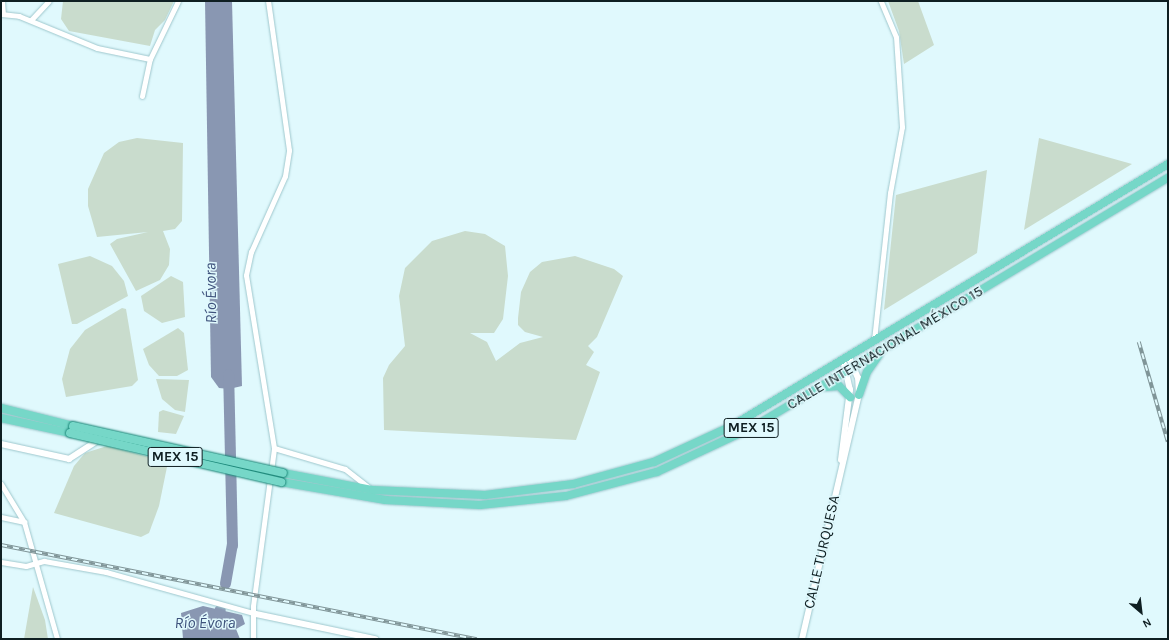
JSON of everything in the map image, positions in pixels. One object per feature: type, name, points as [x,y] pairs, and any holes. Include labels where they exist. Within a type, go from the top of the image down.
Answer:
[{"type":"main road","name":"CALLE INTERNACIONAL MÉXICO 15","points":[[71,430],[373,490],[429,496],[490,495],[554,488],[609,476],[700,443],[845,358],[1168,164]]},
{"type":"main road","name":"CALLE INTERNACIONAL MÉXICO 15","points":[[98,440],[281,482],[421,503],[480,505],[548,499],[602,488],[675,465],[730,440],[882,351],[1168,178]]},
{"type":"main road","points":[[859,395],[867,372],[882,351]]},
{"type":"main road","points":[[813,391],[834,385],[844,389],[850,397]]},
{"type":"main road","name":"MEX 15","points":[[1,408],[98,440]]},
{"type":"main road","name":"MEX 15","points":[[1,418],[71,430]]},
{"type":"street","points":[[2,1],[2,14],[31,20],[97,48],[150,59]]},
{"type":"street","points":[[31,20],[50,1]]},
{"type":"street","points":[[142,96],[150,59],[178,1]]},
{"type":"street","points":[[253,639],[256,614],[254,606],[274,448],[246,285],[251,252],[288,163],[286,120],[268,1]]},
{"type":"street","points":[[874,340],[890,193],[902,127],[896,37],[881,1]]},
{"type":"street","name":"CALLE TURQUESA","points":[[802,639],[841,464],[859,395],[851,369],[845,358]]},
{"type":"street","name":"CALLE TURQUESA","points":[[841,464],[850,397],[851,369]]},
{"type":"street","points":[[1,444],[69,459],[98,440]]},
{"type":"street","points":[[274,448],[345,469],[373,490]]},
{"type":"street","points":[[1,484],[24,522],[57,639]]},
{"type":"street","points":[[1,517],[24,522]]},
{"type":"street","points":[[1,562],[26,566],[44,561],[106,572],[256,614],[375,639]]},
{"type":"green space","points":[[63,1],[174,1],[165,20],[155,30],[150,46],[69,31],[61,19]]},
{"type":"green space","points":[[888,1],[918,1],[934,45],[904,64],[899,31]]},
{"type":"green space","points":[[137,138],[183,143],[182,221],[175,229],[163,231],[170,249],[169,265],[160,280],[136,291],[110,244],[117,239],[148,232],[97,237],[88,206],[88,189],[104,153],[119,142]]},
{"type":"green space","points":[[1039,138],[1132,164],[1024,230]]},
{"type":"green space","points":[[987,170],[977,253],[884,310],[896,195]]},
{"type":"green space","points":[[465,231],[485,234],[505,246],[508,276],[503,319],[494,333],[470,333],[487,342],[496,361],[520,343],[543,337],[525,332],[518,325],[521,292],[530,272],[542,262],[575,256],[614,269],[623,276],[597,337],[588,346],[594,352],[586,365],[600,372],[576,440],[384,430],[383,378],[389,365],[405,346],[399,296],[405,268],[432,241]]},
{"type":"green space","points":[[90,256],[112,266],[124,281],[128,296],[77,324],[72,324],[58,264]]},
{"type":"green space","points":[[171,276],[183,282],[185,317],[162,323],[144,311],[141,296]]},
{"type":"green space","points":[[122,308],[126,309],[138,380],[132,386],[66,397],[62,379],[70,349],[85,330]]},
{"type":"green space","points":[[178,328],[184,333],[188,370],[177,376],[159,376],[149,365],[143,349]]},
{"type":"green space","points":[[156,379],[189,380],[185,412],[175,410],[162,399]]},
{"type":"green space","points":[[163,410],[184,416],[176,434],[158,432],[159,412]]},
{"type":"green space","points":[[107,446],[168,462],[159,506],[149,533],[141,537],[54,513],[74,466],[85,453]]},
{"type":"green space","points":[[33,587],[45,620],[48,639],[24,639]]},
{"type":"water","name":"Río Évora","points":[[205,1],[232,1],[242,386],[229,389],[219,388],[211,377]]},
{"type":"water","name":"Río Évora","points":[[203,606],[242,615],[245,624],[236,629],[240,639],[183,639],[181,613]]},
{"type":"waterway","name":"Río Évora","points":[[225,583],[232,545],[228,374]]},
{"type":"waterway","name":"Río Évora","points":[[215,639],[220,609]]},
{"type":"railway","points":[[1139,342],[1168,442]]},
{"type":"railway","points":[[1,545],[477,639]]}]
